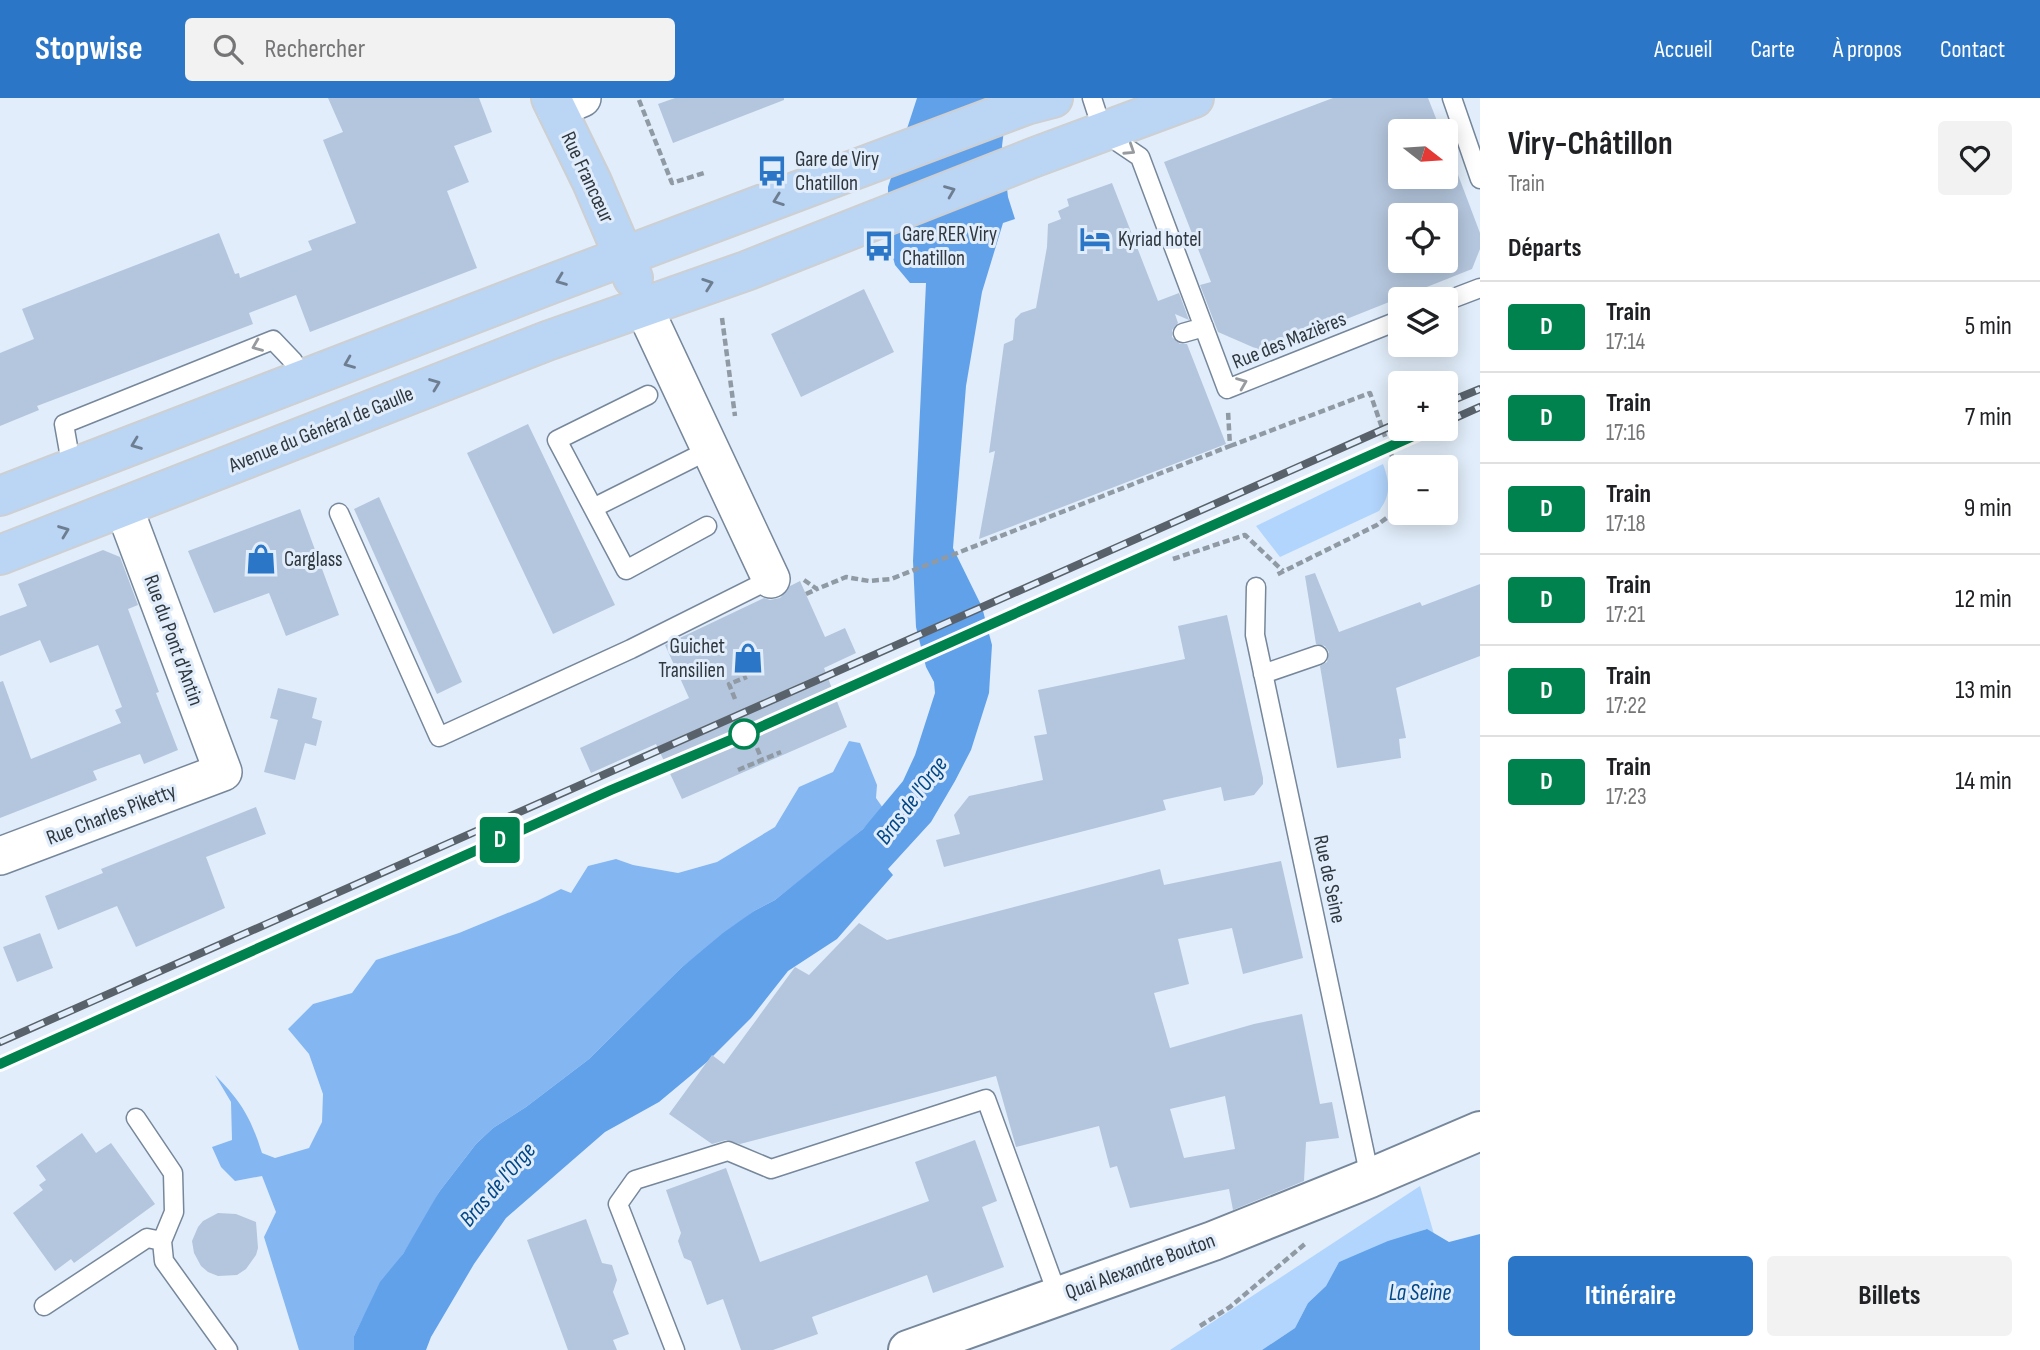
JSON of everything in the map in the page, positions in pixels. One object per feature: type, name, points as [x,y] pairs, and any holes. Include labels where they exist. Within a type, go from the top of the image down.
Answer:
[{"type":"main road","points":[[1098,115],[1194,98]]},
{"type":"main road","points":[[0,496],[624,256],[1040,101]]},
{"type":"main road","name":"Rue Francœur","points":[[563,102],[592,182],[643,306]]},
{"type":"main road","name":"Avenue du Général de Gaulle","points":[[0,555],[317,430],[886,217],[1035,157],[1098,115]]},
{"type":"main road","name":"Quai Alexandre Bouton","points":[[908,1350],[1213,1241],[1480,1131]]},
{"type":"street","points":[[643,306],[723,436],[771,579]]},
{"type":"street","name":"Rue du Pont d'Antin","points":[[124,508],[223,772]]},
{"type":"street","name":"Rue Charles Piketty","points":[[0,856],[223,772]]},
{"type":"lane","points":[[1452,98],[1480,179]]},
{"type":"lane","name":"Rue des Mazières","points":[[1098,115],[1140,157],[1227,389],[1388,325]]},
{"type":"lane","points":[[1458,297],[1480,288]]},
{"type":"lane","points":[[1183,334],[1204,327]]},
{"type":"lane","points":[[648,395],[557,440],[626,570],[707,526]]},
{"type":"lane","points":[[593,508],[723,436]]},
{"type":"lane","points":[[339,513],[439,737],[631,649],[771,579]]},
{"type":"lane","name":"Rue de Seine","points":[[1256,587],[1255,635],[1370,1178]]},
{"type":"lane","points":[[1263,674],[1318,655]]},
{"type":"lane","points":[[675,1350],[618,1204],[635,1180],[729,1151],[771,1169],[986,1099],[1058,1296]]},
{"type":"lane","points":[[136,1118],[173,1173],[174,1212],[162,1241],[163,1261],[228,1350]]},
{"type":"lane","points":[[44,1306],[147,1238],[162,1241]]},
{"type":"path","points":[[639,100],[672,183],[704,173]]},
{"type":"path","points":[[721,318],[723,436]]},
{"type":"path","points":[[1227,389],[1230,446]]},
{"type":"path","points":[[806,594],[846,577],[869,581],[891,579],[991,537],[1370,393],[1397,471],[1399,495],[1392,514],[1377,526],[1283,571],[1256,587]]},
{"type":"path","points":[[1173,559],[1245,536],[1283,571]]},
{"type":"path","points":[[771,579],[799,576],[817,589]]},
{"type":"path","points":[[735,699],[729,684],[747,677]]},
{"type":"path","points":[[757,748],[762,760]]},
{"type":"path","points":[[738,770],[781,752]]},
{"type":"path","points":[[1200,1325],[1230,1307],[1324,1228],[1313,1200]]},
{"type":"shaded area","points":[[1383,464],[1388,489],[1386,500],[1379,511],[1280,557],[1256,526]]},
{"type":"shaded area","points":[[849,741],[860,743],[877,785],[876,798],[883,808],[832,855],[681,968],[589,1059],[526,1107],[493,1128],[476,1144],[439,1192],[362,1320],[354,1336],[354,1350],[299,1350],[264,1237],[276,1212],[262,1176],[235,1181],[221,1167],[212,1147],[232,1140],[231,1102],[215,1075],[244,1111],[262,1153],[275,1158],[309,1148],[322,1122],[323,1094],[309,1054],[288,1029],[313,1004],[352,993],[376,960],[459,933],[561,889],[571,893],[588,866],[616,859],[633,865],[678,873],[717,862],[775,827],[799,787],[833,772]]},
{"type":"shaded area","points":[[1420,1186],[1434,1234],[1426,1229],[1339,1262],[1326,1286],[1308,1303],[1295,1328],[1262,1350],[1170,1350]]},
{"type":"water","name":"Bras de l'Orge","points":[[917,98],[1008,98],[1002,146],[1008,197],[1015,219],[1003,223],[982,292],[966,386],[953,548],[982,607],[992,645],[989,693],[971,750],[931,822],[888,869],[893,875],[837,939],[788,971],[751,1018],[707,1062],[659,1102],[605,1132],[506,1218],[474,1264],[426,1350],[354,1350],[354,1336],[380,1282],[403,1254],[439,1192],[476,1144],[493,1128],[526,1107],[589,1059],[681,968],[723,933],[775,900],[863,829],[903,781],[915,755],[935,693],[916,627],[913,561],[926,283],[910,283],[895,265],[888,238],[888,187]]},
{"type":"water","name":"La Seine","points":[[1427,1229],[1449,1242],[1480,1234],[1480,1350],[1262,1350],[1295,1328],[1308,1303],[1326,1286],[1339,1262],[1388,1241]]},
{"type":"building","points":[[328,98],[479,98],[492,132],[454,146],[469,182],[447,191],[477,268],[310,332],[296,295],[249,313],[253,324],[37,406],[39,410],[0,426],[0,353],[34,339],[22,309],[219,233],[235,274],[239,273],[240,278],[312,250],[308,241],[356,223],[323,140],[343,132]]},
{"type":"building","points":[[675,98],[784,100],[673,143],[658,104]]},
{"type":"building","points":[[1333,98],[1428,98],[1436,119],[1388,119],[1388,189],[1458,189],[1458,175],[1480,233],[1480,249],[1472,269],[1427,287],[1388,287],[1388,303],[1264,352],[1218,332],[1200,285],[1211,282],[1164,162]]},
{"type":"building","points":[[1112,183],[1158,301],[1179,293],[1189,320],[1175,314],[1178,323],[1172,330],[1172,337],[1180,344],[1187,344],[1226,444],[979,539],[995,451],[989,453],[1004,344],[1013,340],[1015,319],[1021,313],[1036,308],[1047,247],[1048,224],[1061,219],[1058,211],[1069,206],[1067,199]]},
{"type":"building","points":[[864,289],[894,352],[801,397],[771,334]]},
{"type":"building","points":[[528,424],[615,605],[553,634],[467,453]]},
{"type":"building","points":[[379,497],[462,682],[437,694],[354,509]]},
{"type":"building","points":[[300,509],[339,615],[286,636],[269,593],[214,613],[188,551]]},
{"type":"building","points":[[103,550],[120,557],[138,605],[128,609],[178,750],[144,764],[140,754],[93,771],[97,780],[0,818],[0,682],[3,681],[31,759],[121,723],[115,710],[122,707],[98,645],[50,663],[40,640],[0,656],[0,616],[27,606],[18,584]]},
{"type":"building","points":[[1315,573],[1339,632],[1420,602],[1422,606],[1480,584],[1480,656],[1396,688],[1406,738],[1399,739],[1401,758],[1337,768],[1320,666],[1327,662],[1329,652],[1325,646],[1316,644],[1305,576]]},
{"type":"building","points":[[800,581],[825,637],[845,628],[856,653],[824,668],[847,727],[682,799],[656,744],[591,773],[580,748],[689,698],[665,645],[764,598],[780,598],[790,586]]},
{"type":"building","points":[[1227,615],[1263,778],[1263,784],[1254,795],[1224,801],[1221,787],[1163,800],[1166,810],[944,867],[936,840],[960,834],[954,815],[969,796],[1043,780],[1034,736],[1047,734],[1038,690],[1185,659],[1178,626]]},
{"type":"building","points":[[278,688],[317,698],[312,718],[322,721],[316,746],[305,743],[295,780],[264,772],[278,720],[270,718]]},
{"type":"building","points":[[256,807],[266,834],[206,857],[225,908],[136,947],[117,906],[58,930],[45,896],[103,873],[101,869]]},
{"type":"building","points":[[1281,861],[1303,958],[1243,974],[1232,928],[1178,939],[1189,984],[1154,993],[1170,1048],[1254,1024],[1302,1014],[1320,1104],[1332,1102],[1339,1138],[1306,1142],[1304,1181],[1233,1210],[1229,1189],[1130,1208],[1117,1166],[1110,1168],[1099,1126],[1016,1147],[996,1076],[740,1144],[726,1140],[712,1144],[669,1114],[712,1055],[724,1064],[795,967],[809,975],[859,923],[887,940],[1160,869],[1164,885]],"holes":[[[1225,1096],[1235,1149],[1184,1158],[1170,1109]]]},
{"type":"building","points":[[40,933],[53,968],[17,982],[3,947]]},
{"type":"building","points":[[82,1133],[96,1153],[111,1143],[155,1204],[74,1263],[71,1259],[55,1271],[13,1213],[43,1190],[39,1185],[46,1180],[36,1166]]},
{"type":"building","points":[[975,1140],[997,1201],[982,1207],[1004,1267],[933,1293],[927,1275],[812,1317],[818,1334],[773,1350],[741,1350],[723,1299],[707,1305],[691,1261],[684,1258],[678,1241],[681,1233],[666,1190],[726,1168],[760,1262],[929,1201],[915,1162]]},
{"type":"building","points":[[218,1213],[236,1214],[256,1222],[256,1255],[246,1269],[237,1275],[218,1276],[208,1272],[194,1253],[192,1241],[198,1227]]},
{"type":"building","points":[[586,1219],[602,1263],[612,1265],[617,1280],[613,1292],[629,1334],[613,1340],[617,1350],[568,1350],[527,1240]]},
{"type":"railway","points":[[1458,398],[1480,389]]},
{"type":"railway","points":[[1458,417],[1480,407]]},
{"type":"railway","points":[[0,1042],[1388,427]]},
{"type":"railway","points":[[0,1064],[611,790],[723,743],[1402,441]]},
{"type":"train","name":"D","points":[[0,1064],[1401,441]]},
{"type":"place","name":"Gare de Viry Chatillon","points":[[772,171]]},
{"type":"place","name":"Kyriad hotel","points":[[1095,239]]},
{"type":"place","name":"Gare RER Viry Chatillon","points":[[879,246]]},
{"type":"place","name":"Carglass","points":[[261,559]]},
{"type":"place","name":"Guichet Transilien","points":[[748,658]]}]
